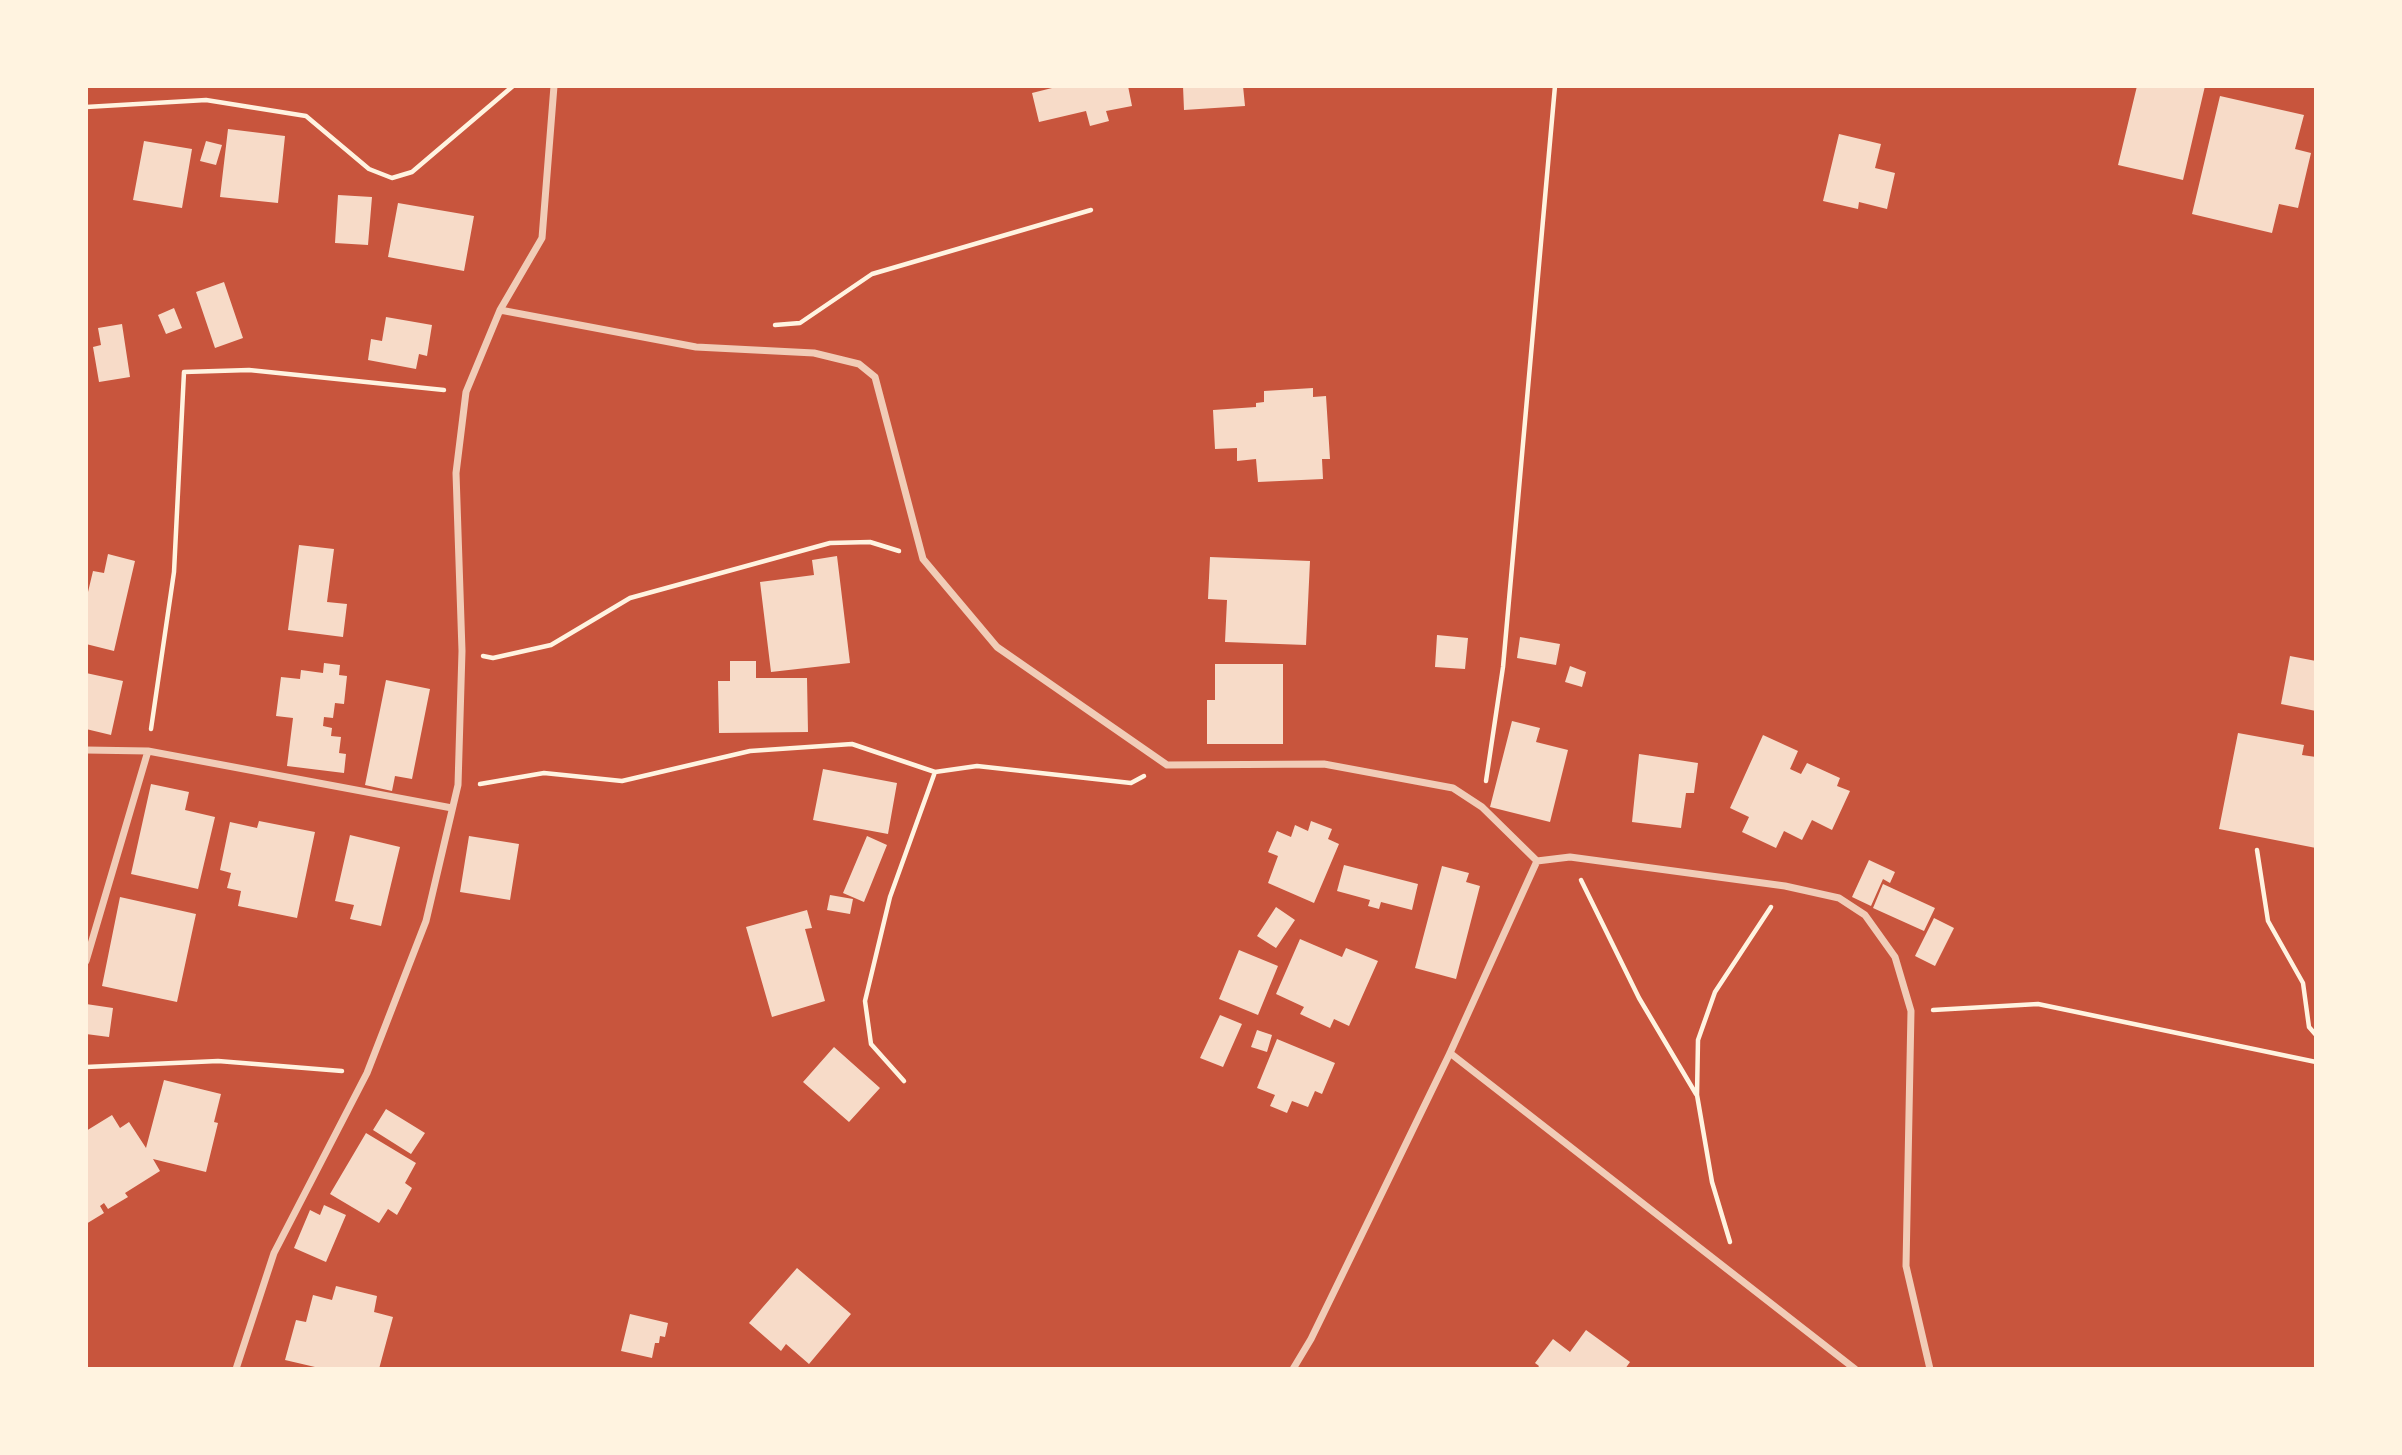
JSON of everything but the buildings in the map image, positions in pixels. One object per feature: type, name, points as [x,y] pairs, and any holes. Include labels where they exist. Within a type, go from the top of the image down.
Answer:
[{"type":"street","points":[[236,1369],[274,1253],[367,1073],[426,920],[458,785],[462,651],[456,473],[466,393],[500,310],[542,239],[554,86]]},
{"type":"street","points":[[500,310],[696,347],[814,353],[859,364],[875,377],[923,559],[998,647],[1167,765],[1324,764],[1453,788],[1482,807],[1537,861]]},
{"type":"street","points":[[86,750],[148,751],[452,808]]},
{"type":"street","points":[[86,961],[148,751]]},
{"type":"street","points":[[1537,861],[1570,857],[1785,886],[1839,898],[1864,915],[1895,957],[1911,1011],[1906,1266],[1930,1369]]},
{"type":"street","points":[[1293,1369],[1317,1326],[1450,1054],[1537,861]]},
{"type":"street","points":[[1450,1054],[1855,1369]]},
{"type":"path","points":[[86,107],[206,100],[306,116],[369,169],[392,178],[412,172],[513,86]]},
{"type":"path","points":[[1482,807],[1503,667],[1555,86]]},
{"type":"path","points":[[774,325],[800,323],[872,274],[1091,210]]},
{"type":"path","points":[[148,751],[174,572],[184,372],[249,370],[466,393]]},
{"type":"path","points":[[462,651],[493,658],[551,645],[630,598],[830,543],[870,542],[923,559]]},
{"type":"path","points":[[458,785],[495,783],[544,773],[622,781],[750,751],[852,744],[936,772],[976,766],[1131,783],[1167,765]]},
{"type":"path","points":[[904,1081],[871,1044],[865,1001],[890,897],[936,772]]},
{"type":"path","points":[[2257,850],[2268,921],[2303,983],[2309,1027],[2316,1035]]},
{"type":"path","points":[[1570,857],[1639,998],[1697,1095]]},
{"type":"path","points":[[1742,1283],[1712,1182],[1697,1095],[1698,1040],[1715,992],[1785,886]]},
{"type":"path","points":[[1911,1011],[2038,1004],[2316,1062]]},
{"type":"path","points":[[86,1067],[218,1061],[367,1073]]}]
